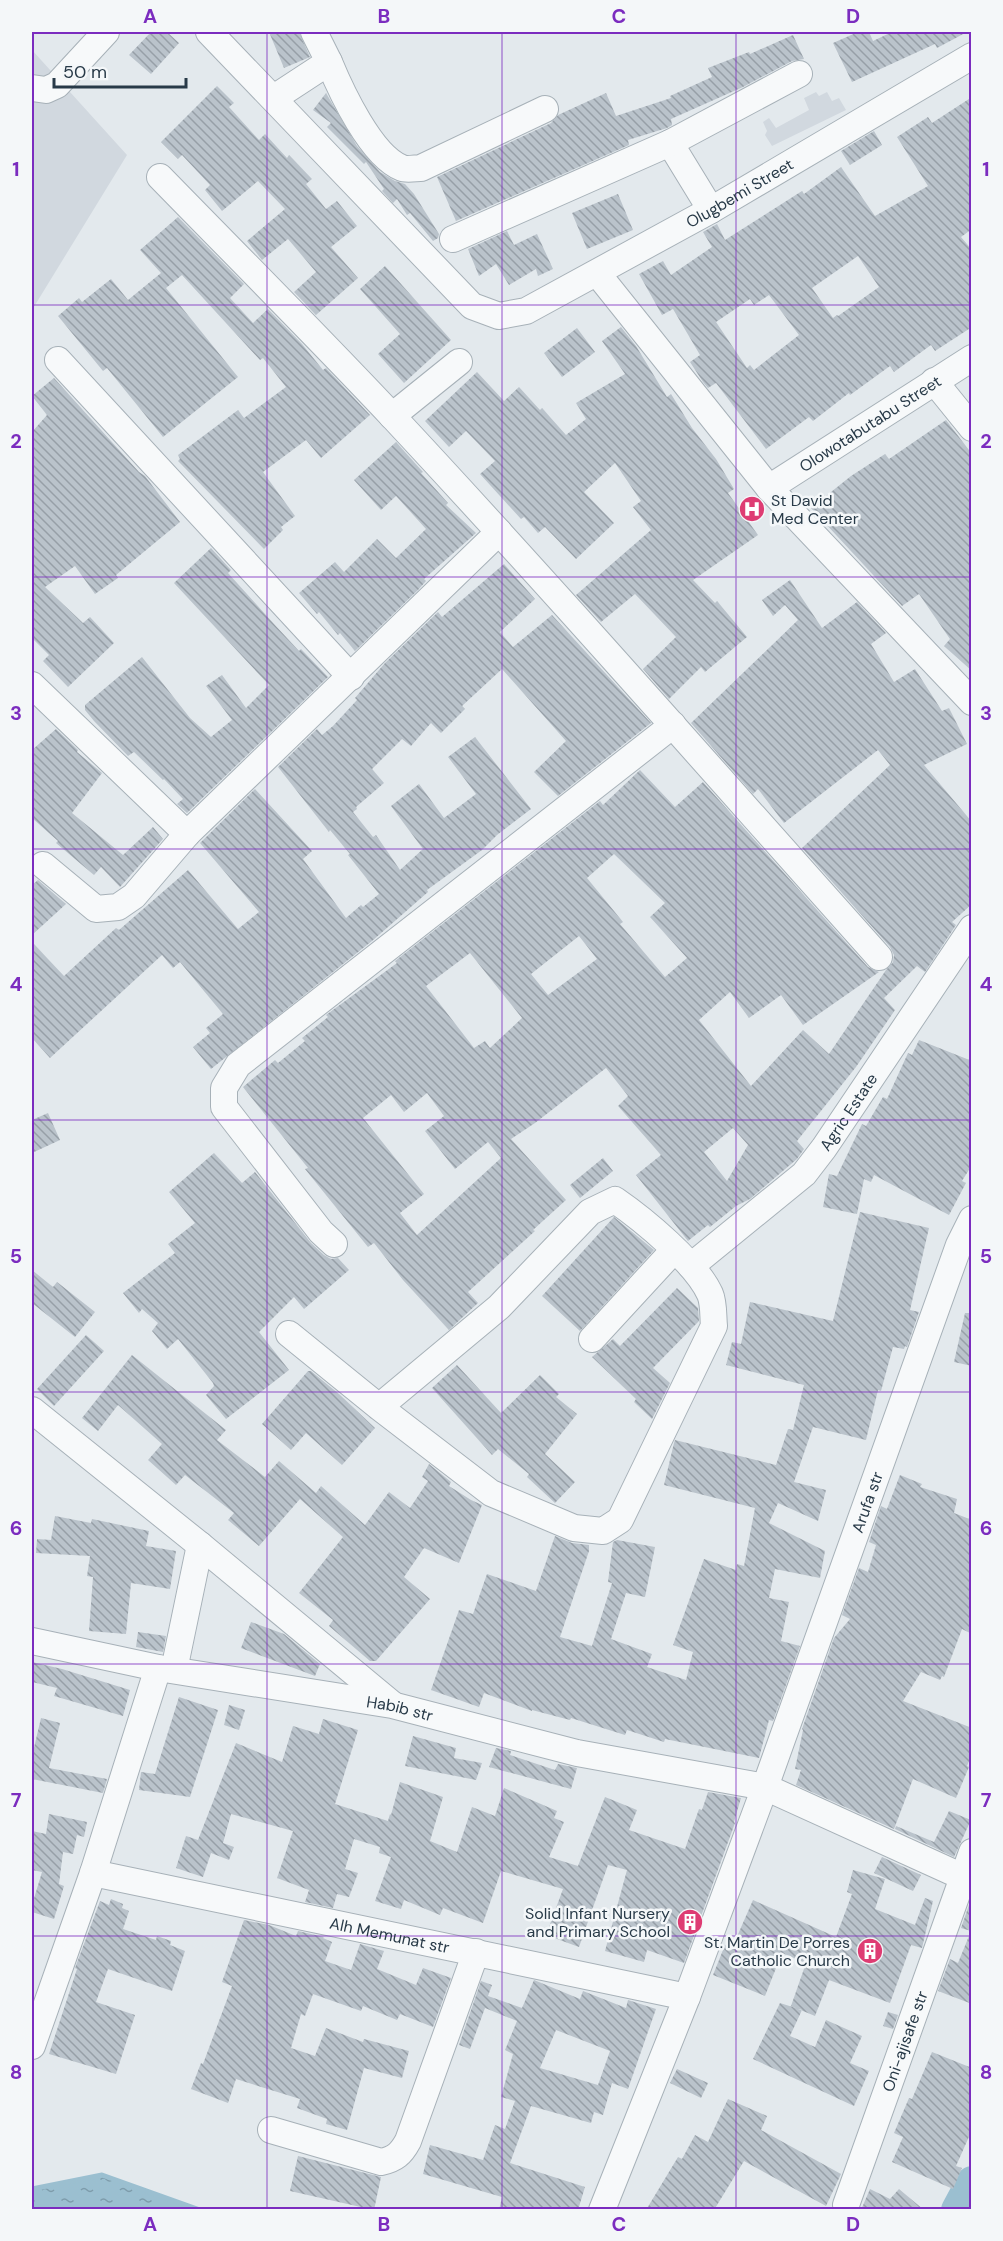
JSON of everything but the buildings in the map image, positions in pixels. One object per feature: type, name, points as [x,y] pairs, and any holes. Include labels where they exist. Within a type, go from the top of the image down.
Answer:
[{"type":"street","points":[[32,88],[46,90],[57,85],[106,32]]},
{"type":"street","points":[[209,32],[274,98],[329,62]]},
{"type":"street","points":[[314,32],[340,89],[361,127],[386,156],[403,168],[421,168],[545,109]]},
{"type":"street","name":"Olugbemi Street","points":[[274,98],[472,306],[499,316],[526,311],[597,273],[711,210],[972,56]]},
{"type":"street","points":[[453,239],[670,143],[799,74]]},
{"type":"street","points":[[670,143],[711,210]]},
{"type":"street","points":[[160,177],[392,416],[499,532],[879,957]]},
{"type":"street","points":[[597,273],[769,488],[972,702]]},
{"type":"street","name":"Olowotabutabu Street","points":[[769,488],[972,358]]},
{"type":"street","points":[[58,360],[351,677]]},
{"type":"street","points":[[392,416],[459,362]]},
{"type":"street","points":[[934,381],[972,428]]},
{"type":"street","points":[[43,865],[96,909],[118,907],[134,896],[187,834],[499,532]]},
{"type":"street","points":[[32,685],[187,834]]},
{"type":"street","points":[[334,1244],[321,1232],[224,1107],[224,1088],[238,1065],[673,724]]},
{"type":"street","name":"Agric Estate","points":[[592,1339],[682,1258],[804,1174],[824,1148],[923,997],[972,928]]},
{"type":"street","points":[[290,1334],[379,1407],[492,1493],[574,1528],[603,1531],[620,1520],[714,1326],[710,1295],[682,1258],[638,1215],[615,1200],[590,1212],[499,1307],[379,1407]]},
{"type":"street","name":"Arufa str","points":[[765,1787],[965,1247],[972,1219]]},
{"type":"street","points":[[32,1410],[392,1704]]},
{"type":"street","points":[[32,2046],[166,1669],[200,1545]]},
{"type":"street","name":"Habib str","points":[[32,1641],[166,1669],[392,1704],[577,1753],[765,1787]]},
{"type":"street","points":[[602,2210],[687,1996],[765,1787],[963,1877]]},
{"type":"street","name":"Oni-ajisafe str","points":[[846,2205],[972,1852]]},
{"type":"street","name":"Alh Memunat str","points":[[93,1874],[687,1996]]},
{"type":"street","points":[[271,2130],[381,2162],[393,2159],[402,2152],[408,2141],[476,1952]]},
{"type":"shaded area","points":[[32,50],[127,155],[32,310]]},
{"type":"shaded area","points":[[816,92],[819,96],[827,92],[832,101],[839,98],[846,110],[772,146],[765,135],[767,131],[763,122],[769,118],[776,128],[809,110],[804,98]]},
{"type":"water","points":[[102,2175],[200,2209],[131,2210],[123,2206],[120,2210],[32,2209],[32,2189]]},
{"type":"waterway","points":[[32,2189],[102,2175],[200,2210]]},
{"type":"waterway","points":[[957,2210],[972,2182]]},
{"type":"waterway","points":[[120,2210],[123,2206],[131,2210]]},
{"type":"place","name":"St David Med Center","points":[[752,509]]},
{"type":"place","name":"Solid Infant Nursery and Primary School","points":[[690,1922]]},
{"type":"place","name":"St. Martin De Porres Catholic Church","points":[[870,1951]]}]
